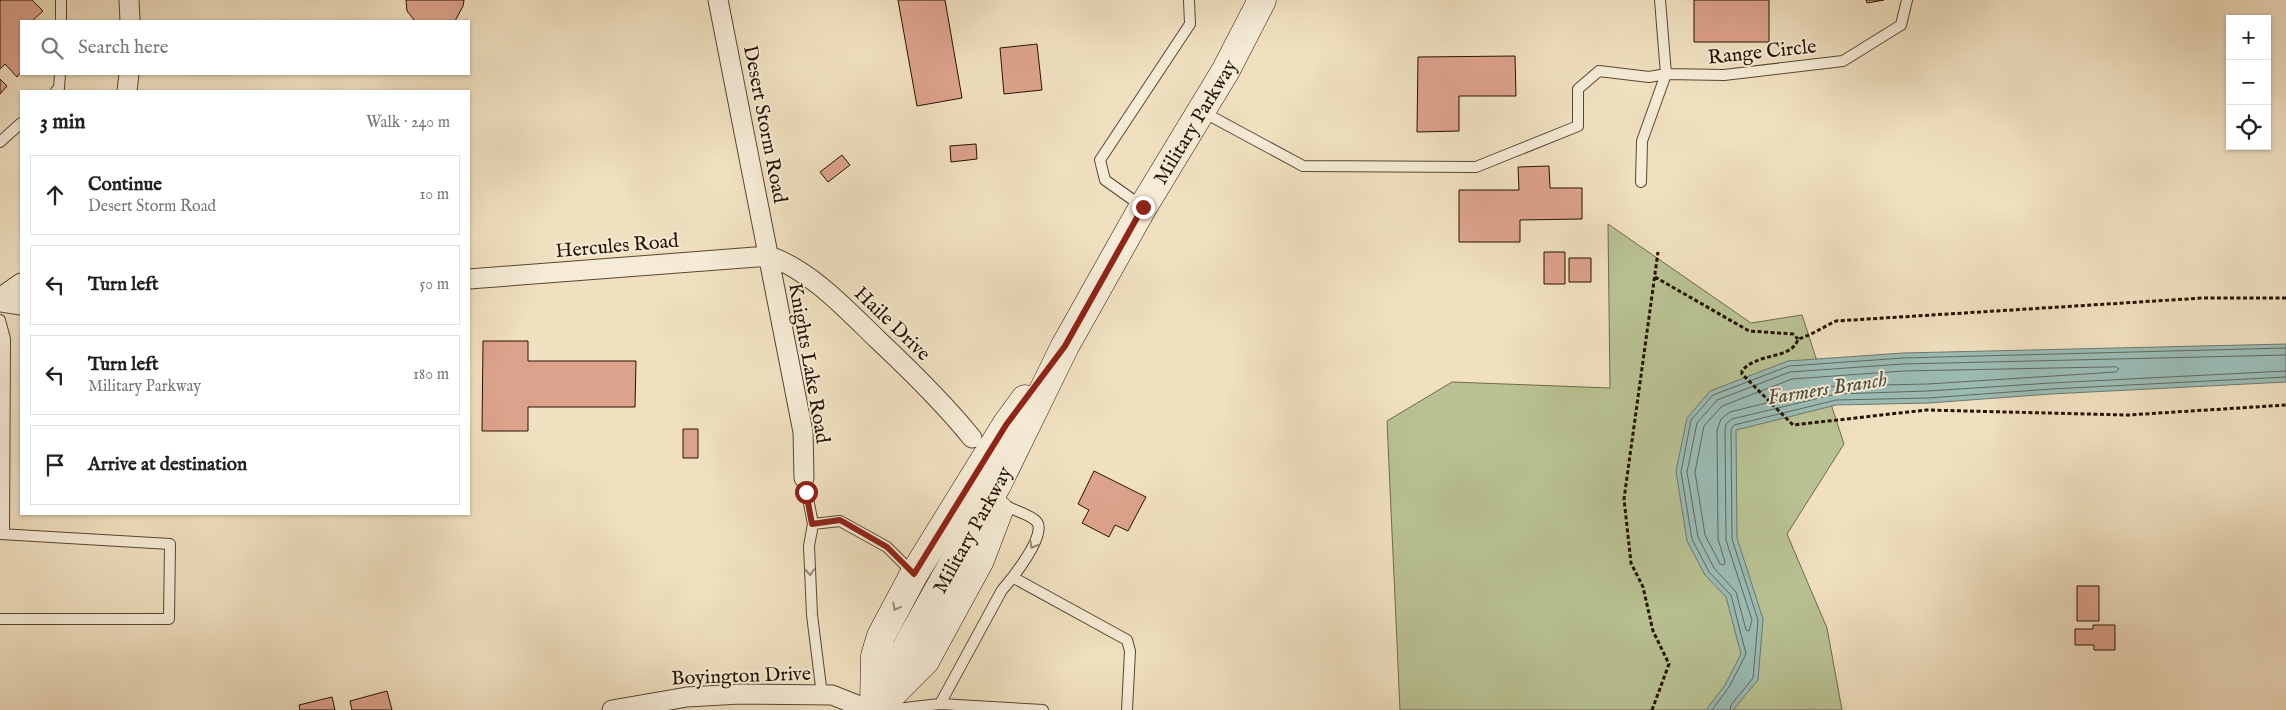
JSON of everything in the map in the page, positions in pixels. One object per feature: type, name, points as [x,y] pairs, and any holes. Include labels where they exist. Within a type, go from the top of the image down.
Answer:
[{"type":"street","points":[[129,0],[130,20]]},
{"type":"street","name":"Desert Storm Road","points":[[718,0],[769,256]]},
{"type":"street","name":"Military Parkway","points":[[875,710],[911,639],[997,485],[1065,346],[1143,207],[1202,111],[1262,0]]},
{"type":"street","points":[[127,90],[129,75]]},
{"type":"street","name":"Hercules Road","points":[[470,279],[769,256]]},
{"type":"street","name":"Haile Drive","points":[[769,256],[782,260],[834,297],[950,411],[972,438]]},
{"type":"street","name":"Knights Lake Road","points":[[769,256],[803,432],[804,478]]},
{"type":"street","points":[[0,298],[20,283]]},
{"type":"street","points":[[0,302],[20,305]]},
{"type":"street","name":"Military Parkway","points":[[875,710],[910,662],[1002,503],[1065,346]]},
{"type":"street","name":"Military Parkway","points":[[875,710],[876,656],[881,636],[914,574],[1006,425],[1065,346]]},
{"type":"street","name":"Boyington Drive","points":[[612,710],[687,697],[740,694],[832,695],[870,710]]},
{"type":"lane","points":[[61,0],[61,20]]},
{"type":"lane","points":[[1143,207],[1105,180],[1100,160],[1190,24],[1189,0]]},
{"type":"lane","points":[[1641,182],[1642,141],[1666,74],[1660,0]]},
{"type":"lane","name":"Range Circle","points":[[1202,111],[1304,166],[1476,167],[1578,126],[1578,89],[1599,71],[1649,77],[1666,74],[1724,75],[1843,61],[1902,25],[1907,0]]},
{"type":"lane","points":[[57,90],[59,88],[60,75]]},
{"type":"lane","points":[[0,142],[20,123]]},
{"type":"lane","points":[[0,320],[5,339],[2,534],[170,544],[169,619],[0,619]]},
{"type":"lane","points":[[804,478],[812,524],[809,546],[812,615],[822,695]]},
{"type":"lane","points":[[940,704],[1002,590],[1014,578],[1039,535],[1039,525],[1035,520],[1010,510],[1002,503]]},
{"type":"lane","points":[[812,524],[840,520],[887,547],[914,574]]},
{"type":"lane","points":[[1014,578],[1126,640],[1130,651],[1127,710]]},
{"type":"lane","points":[[887,710],[940,704],[1043,710]]},
{"type":"path","points":[[1652,710],[1669,664],[1653,630],[1643,588],[1631,563],[1624,499],[1658,252]]},
{"type":"path","points":[[1655,277],[1749,331],[1794,334],[1798,339]]},
{"type":"path","points":[[2286,298],[2203,298],[1836,322],[1824,326],[1812,335],[1798,339],[1790,349],[1782,353],[1753,361],[1746,365],[1742,374],[1794,425],[1926,410],[2128,415],[2286,405]]},
{"type":"green space","points":[[1608,224],[1751,323],[1802,315],[1844,444],[1787,534],[1827,628],[1842,710],[1400,710],[1387,421],[1452,382],[1610,388]]},
{"type":"water","name":"Farmers Branch","points":[[2286,344],[2286,382],[2051,394],[1929,403],[1836,405],[1736,430],[1737,538],[1763,619],[1758,680],[1733,710],[1706,710],[1725,685],[1741,654],[1726,597],[1705,575],[1687,541],[1676,471],[1687,418],[1710,391],[1788,361],[1903,353]]},
{"type":"building","points":[[0,0],[32,0],[43,11],[33,20],[20,20],[20,73],[17,77],[5,64],[0,69]]},
{"type":"building","points":[[406,0],[464,0],[456,20],[414,20],[407,11]]},
{"type":"building","points":[[898,0],[945,0],[962,98],[917,106]]},
{"type":"building","points":[[1694,0],[1769,0],[1769,42],[1694,42]]},
{"type":"building","points":[[1866,0],[1884,0],[1867,3]]},
{"type":"building","points":[[1037,44],[1042,90],[1004,94],[1000,48]]},
{"type":"building","points":[[1515,56],[1516,96],[1459,96],[1459,131],[1417,132],[1418,57]]},
{"type":"building","points":[[0,79],[7,86],[0,94]]},
{"type":"building","points":[[976,144],[977,159],[951,162],[950,146]]},
{"type":"building","points":[[842,155],[850,165],[828,182],[820,172]]},
{"type":"building","points":[[1549,166],[1550,188],[1582,188],[1582,219],[1520,220],[1520,242],[1459,242],[1459,190],[1519,190],[1518,167]]},
{"type":"building","points":[[1544,252],[1565,252],[1565,284],[1544,284]]},
{"type":"building","points":[[1569,258],[1591,258],[1591,282],[1569,282]]},
{"type":"building","points":[[483,341],[528,341],[528,361],[636,361],[635,407],[528,407],[528,431],[482,431]]},
{"type":"building","points":[[683,429],[698,429],[698,458],[683,458]]},
{"type":"building","points":[[1094,471],[1146,497],[1128,531],[1115,525],[1109,537],[1082,523],[1089,510],[1078,504]]},
{"type":"building","points":[[2077,586],[2099,586],[2099,621],[2077,621]]},
{"type":"building","points":[[2093,625],[2115,625],[2115,650],[2094,650],[2094,645],[2075,645],[2075,629],[2093,629]]},
{"type":"building","points":[[387,691],[392,710],[352,710],[350,701]]},
{"type":"building","points":[[332,697],[335,710],[300,710],[299,705]]},
{"type":"route","points":[[806,492],[812,524],[840,520],[887,547],[914,574],[1006,425],[1065,346],[1143,207]]}]
